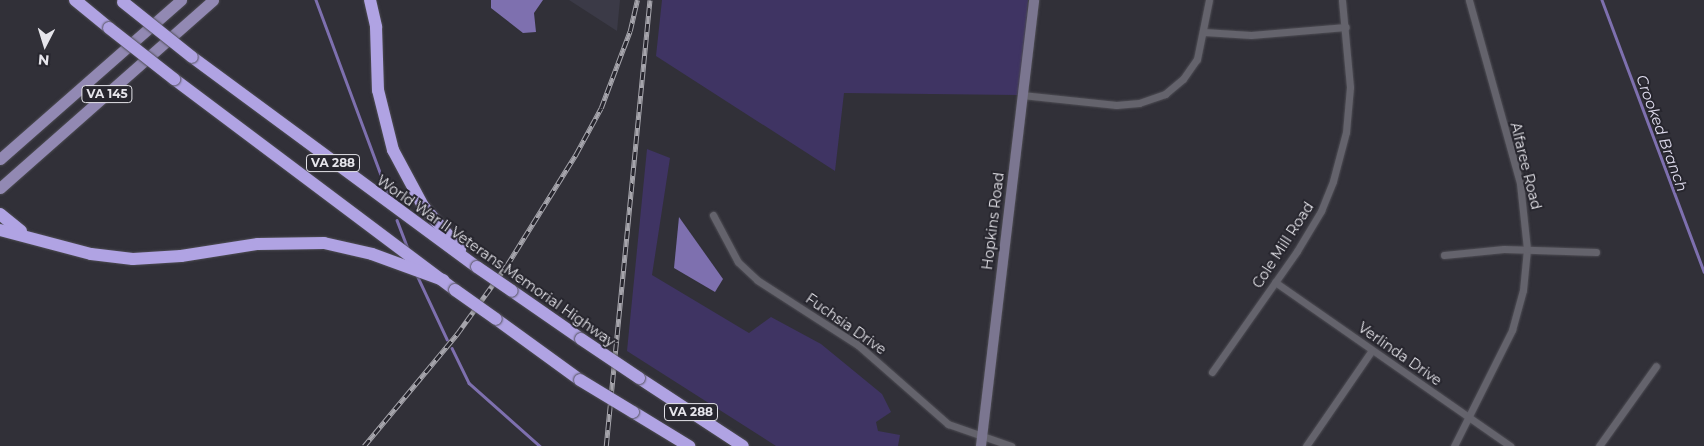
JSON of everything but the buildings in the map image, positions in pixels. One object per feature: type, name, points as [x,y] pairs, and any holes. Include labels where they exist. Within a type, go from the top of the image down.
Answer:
[{"type":"highway","name":"VA 288","points":[[75,0],[174,79],[455,290],[580,380],[689,446]]},
{"type":"highway","points":[[370,0],[376,27],[379,96],[393,150],[424,206],[477,267]]},
{"type":"highway","name":"World War II Veterans Memorial Highway","points":[[121,1],[192,57],[477,267],[580,339],[743,446]]},
{"type":"highway","points":[[0,214],[28,236]]},
{"type":"highway","points":[[0,230],[92,254],[133,259],[181,256],[258,244],[324,242],[372,254],[443,280]]},
{"type":"main road","name":"VA 145","points":[[0,159],[181,0]]},
{"type":"main road","name":"VA 145","points":[[0,188],[213,0]]},
{"type":"main road","name":"Hopkins Road","points":[[981,441],[1034,0]]},
{"type":"street","points":[[1022,95],[1116,105],[1154,99],[1175,87],[1191,69],[1204,32],[1209,0]]},
{"type":"street","name":"Cole Mill Road","points":[[1212,372],[1275,282],[1321,211],[1341,155],[1350,86],[1342,0]]},
{"type":"street","name":"Alfaree Road","points":[[1454,446],[1512,330],[1523,290],[1527,249],[1520,183],[1469,0]]},
{"type":"street","points":[[1204,32],[1251,35],[1346,27]]},
{"type":"street","name":"Fuchsia Drive","points":[[713,215],[722,225],[734,254],[750,274],[858,345],[941,419],[981,441]]},
{"type":"street","points":[[1444,255],[1527,249],[1596,252]]},
{"type":"street","name":"Verlinda Drive","points":[[1275,282],[1510,446]]},
{"type":"street","points":[[1306,446],[1372,350]]},
{"type":"street","points":[[1599,446],[1656,366]]},
{"type":"street","points":[[981,441],[1011,446]]},
{"type":"shaded area","points":[[491,0],[543,0],[534,13],[536,32],[523,33],[491,8]]},
{"type":"shaded area","points":[[569,0],[620,0],[617,31]]},
{"type":"shaded area","points":[[662,0],[1028,0],[1022,95],[844,93],[835,171],[656,56]]},
{"type":"shaded area","points":[[647,149],[670,158],[652,275],[749,333],[771,317],[821,344],[882,394],[891,412],[876,422],[878,431],[900,435],[898,446],[776,446],[627,351]]},
{"type":"shaded area","points":[[679,217],[723,279],[715,292],[674,268]]},
{"type":"waterway","points":[[316,0],[389,196]]},
{"type":"waterway","name":"Crooked Branch","points":[[1602,0],[1704,272]]},
{"type":"waterway","points":[[397,220],[408,249]]},
{"type":"waterway","points":[[417,275],[447,339]]},
{"type":"waterway","points":[[452,348],[469,383],[540,446]]},
{"type":"railway","points":[[364,446],[457,334],[507,265],[576,154],[601,108],[630,31],[637,0]]},
{"type":"railway","points":[[606,446],[650,0]]}]
